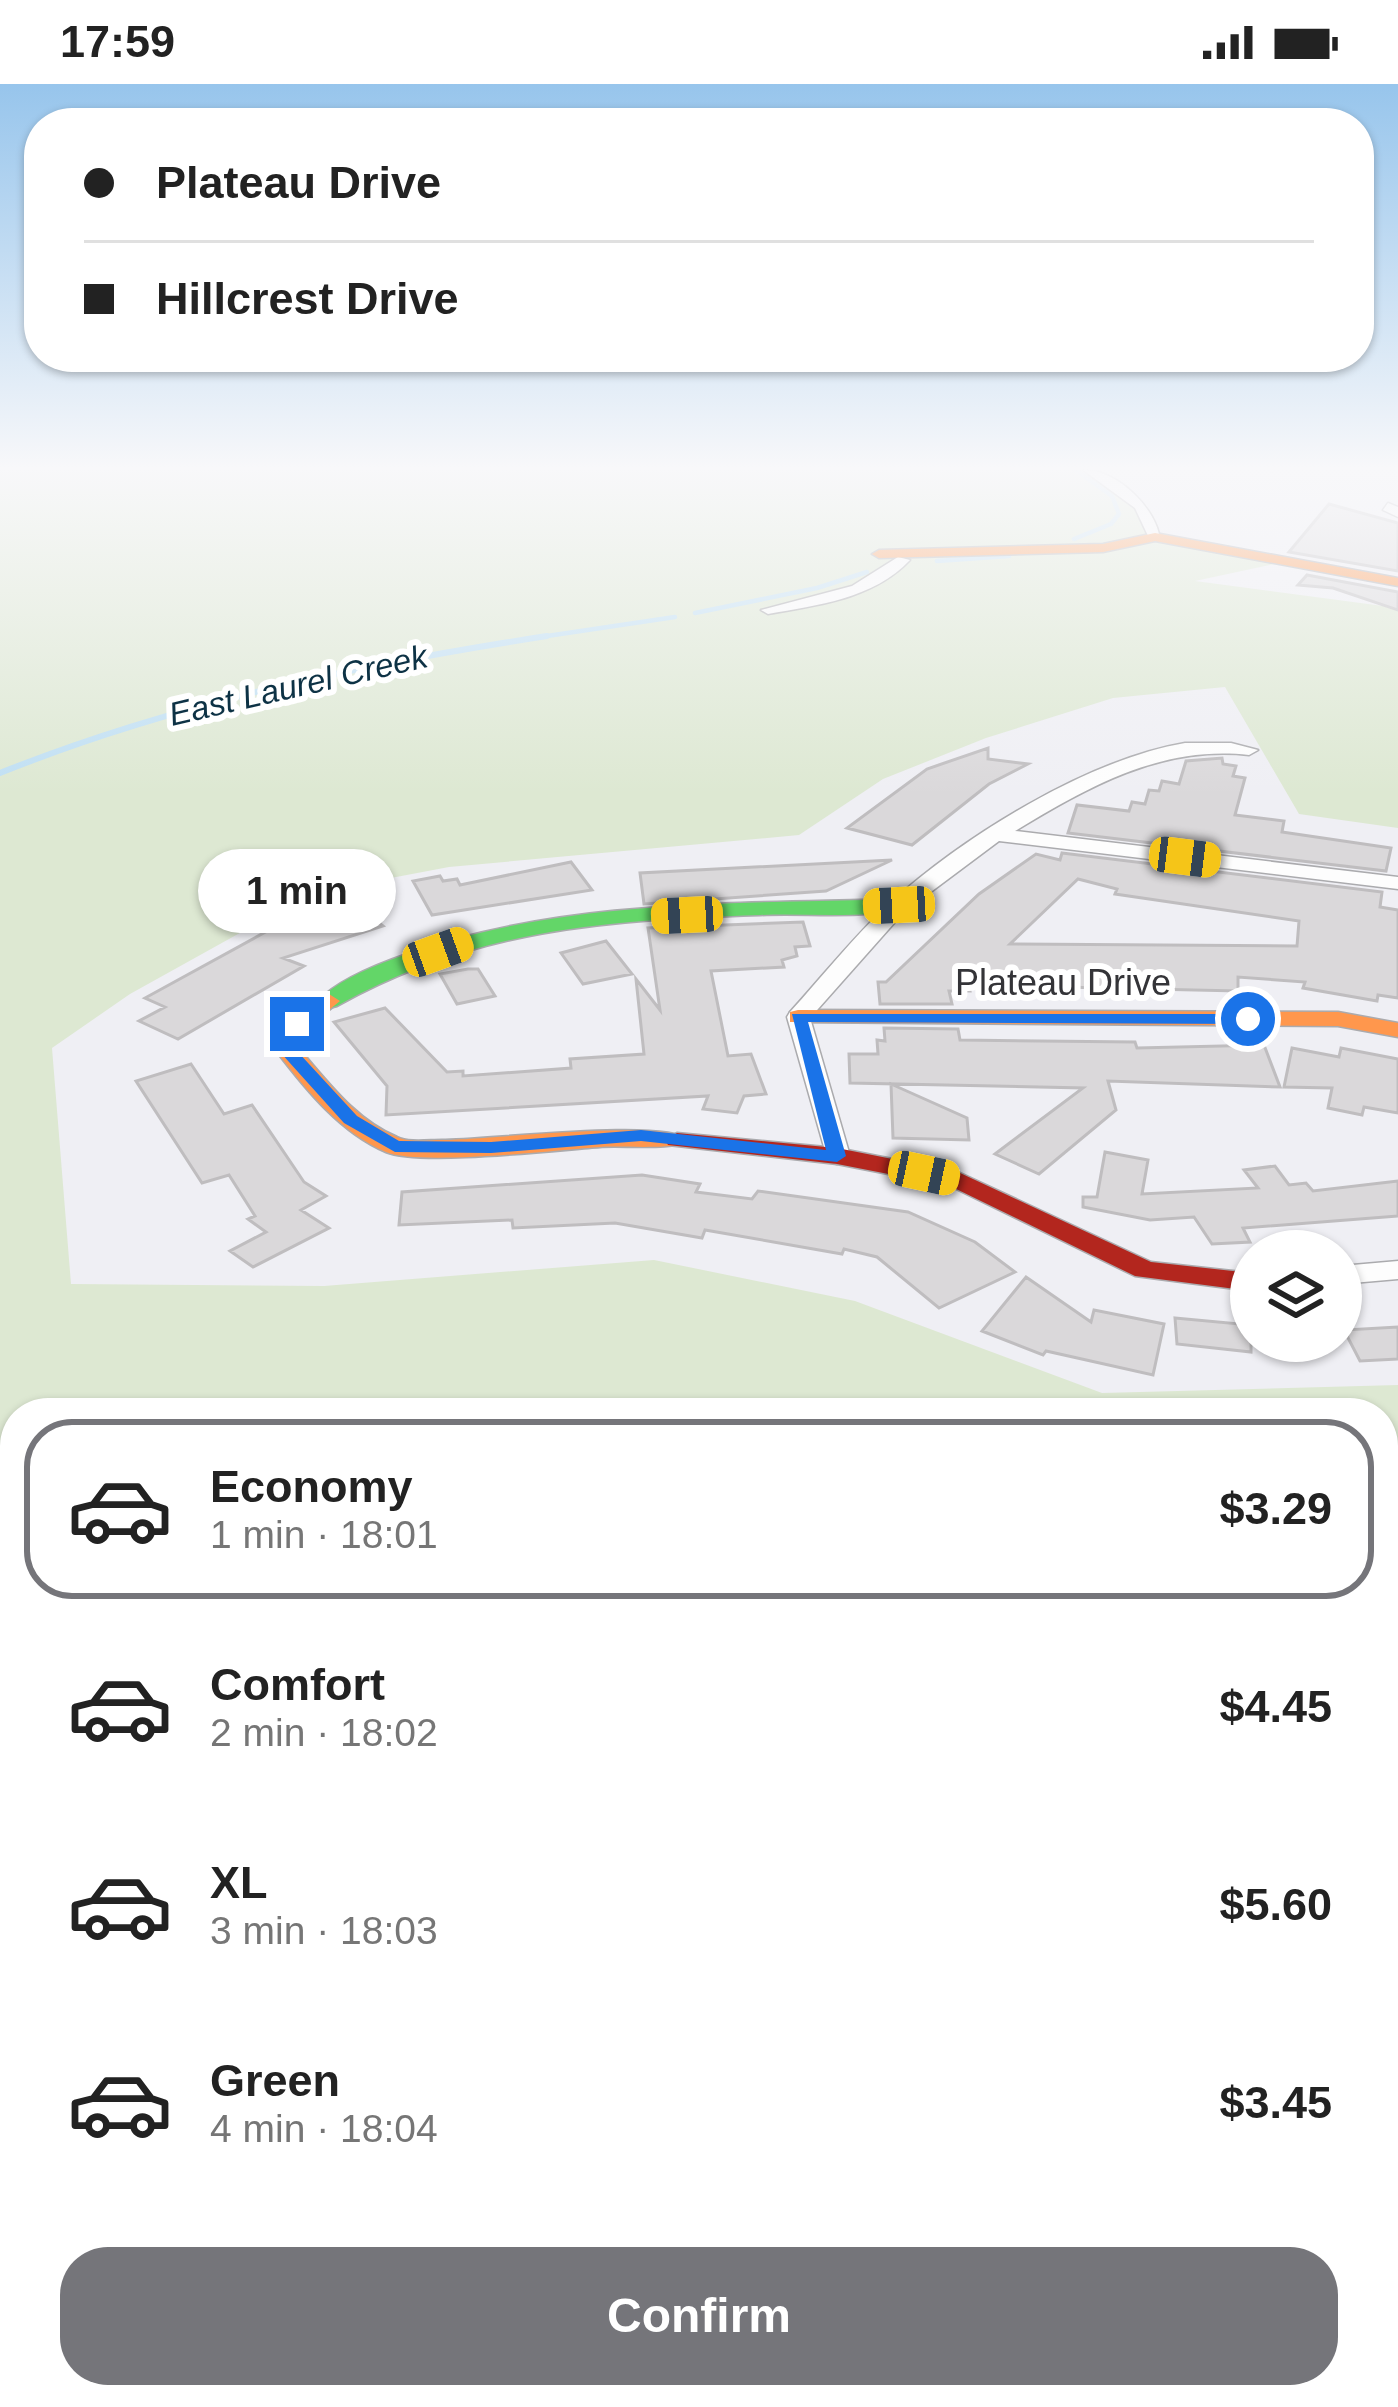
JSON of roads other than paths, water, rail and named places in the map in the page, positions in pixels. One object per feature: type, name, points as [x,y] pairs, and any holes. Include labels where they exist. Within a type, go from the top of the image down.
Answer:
[{"type":"street","points":[[768,610],[850,592],[869,578]]},
{"type":"street","points":[[837,1156],[798,1017],[899,905],[997,835],[1095,778],[1172,750],[1249,749]]},
{"type":"street","points":[[997,835],[1398,884]]},
{"type":"street","points":[[899,905],[645,917],[474,940],[366,978],[297,1024],[289,1052],[350,1120],[395,1147],[491,1148],[641,1136],[837,1156],[958,1180],[1145,1270],[1230,1280]]},
{"type":"street","name":"Plateau Drive","points":[[798,1017],[1338,1019],[1398,1030]]},
{"type":"street","points":[[1362,1273],[1398,1270]]},
{"type":"waterway","name":"East Laurel Creek","points":[[695,613],[847,578]]},
{"type":"waterway","name":"East Laurel Creek","points":[[546,636],[675,617]]},
{"type":"waterway","name":"East Laurel Creek","points":[[0,773],[201,706],[407,660],[546,636]]},
{"type":"waterway","name":"East Laurel Creek","points":[[527,639],[546,636]]}]
